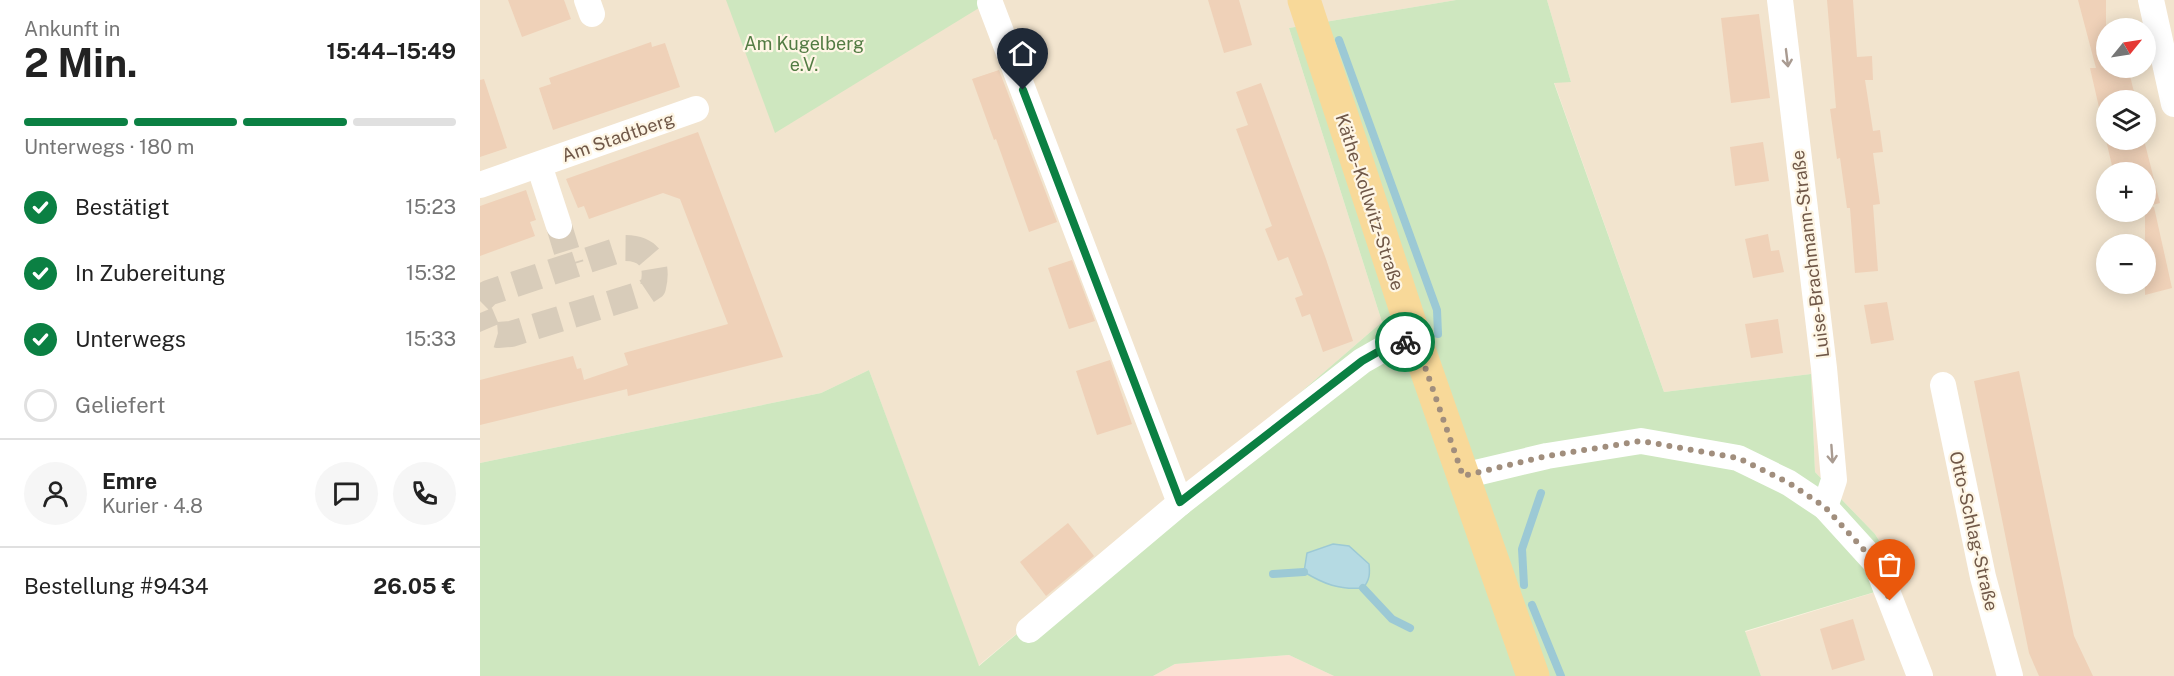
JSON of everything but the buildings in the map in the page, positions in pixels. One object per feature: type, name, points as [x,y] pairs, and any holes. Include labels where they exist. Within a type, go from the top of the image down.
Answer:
[{"type":"main road","name":"Käthe-Kollwitz-Straße","points":[[1304,0],[1415,338],[1533,676]]},
{"type":"street","name":"Luise-Brachmann-Straße","points":[[1780,0],[1825,379],[1834,480],[1825,507]]},
{"type":"street","points":[[2151,0],[2174,104]]},
{"type":"street","points":[[990,3],[1180,502]]},
{"type":"street","name":"Am Stadtberg","points":[[480,185],[696,110]]},
{"type":"street","name":"Am Stadtberg","points":[[539,165],[559,226]]},
{"type":"street","points":[[1029,630],[1180,502],[1362,361],[1383,349],[1415,338]]},
{"type":"street","name":"Otto-Schlag-Straße","points":[[1943,385],[1983,577],[2010,676]]},
{"type":"street","points":[[1463,476],[1547,456],[1641,441],[1738,458],[1789,483],[1825,507],[1876,563],[1920,676]]},
{"type":"shaded area","points":[[480,0],[1456,0],[1289,28],[1382,322],[1184,493],[978,666],[869,370],[821,393],[480,463]]},
{"type":"shaded area","points":[[1547,0],[2174,0],[2174,676],[1761,676],[1745,632],[1905,583],[1875,534],[1815,472],[1811,374],[1664,392],[1554,82],[1571,82]]},
{"type":"shaded area","points":[[1289,655],[1334,676],[1153,676],[1175,664]]},
{"type":"green space","name":"Am Kugelberg e.V.","points":[[726,0],[992,0],[775,133]]},
{"type":"green space","points":[[1456,0],[1547,0],[1571,82],[1554,83],[1664,392],[1811,374],[1815,472],[1875,534],[1905,583],[1745,631],[1761,676],[1334,676],[1289,655],[1175,664],[1153,676],[480,676],[480,463],[821,393],[869,370],[979,666],[1382,322],[1289,28]]},
{"type":"water","points":[[1333,544],[1349,546],[1369,564],[1369,576],[1363,588],[1332,585],[1304,572],[1307,553]]},
{"type":"waterway","points":[[1339,40],[1437,310],[1438,334]]},
{"type":"waterway","points":[[1524,585],[1522,549],[1541,493]]},
{"type":"waterway","points":[[1273,574],[1304,572]]},
{"type":"waterway","points":[[1363,588],[1392,619],[1410,628]]},
{"type":"waterway","points":[[1532,605],[1561,676]]},
{"type":"tunnel","points":[[559,226],[571,265]]},
{"type":"tunnel","points":[[480,301],[488,293],[625,248],[646,254],[655,271],[653,287],[644,293],[511,334],[498,335],[488,332],[480,313]]},
{"type":"way so far","points":[[1405,342],[1415,338],[1463,476],[1547,456],[1641,441],[1738,458],[1789,483],[1825,507],[1876,563],[1890,601]]},
{"type":"route","points":[[1023,90],[1180,502],[1362,361],[1383,349],[1405,342]]}]
